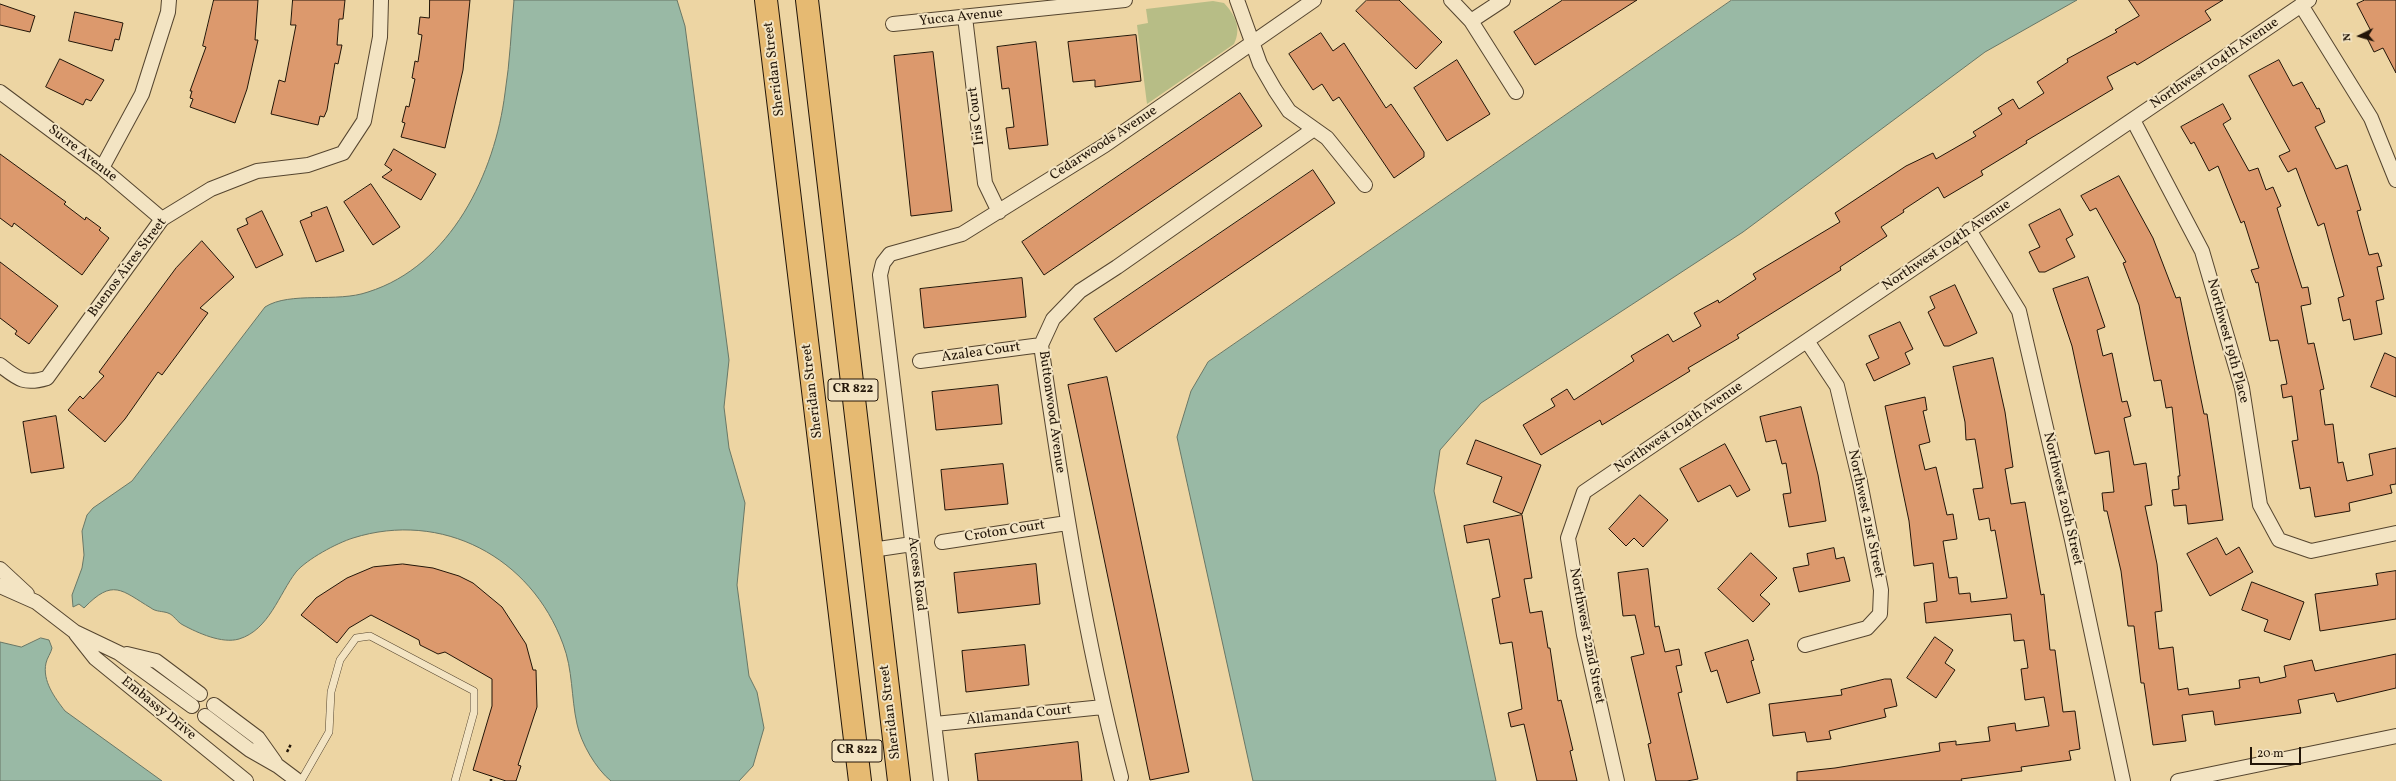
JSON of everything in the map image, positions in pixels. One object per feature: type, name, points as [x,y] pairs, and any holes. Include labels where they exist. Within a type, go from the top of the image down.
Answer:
[{"type":"main road","name":"Sheridan Street","points":[[766,0],[860,781]]},
{"type":"main road","name":"Sheridan Street","points":[[807,0],[899,781]]},
{"type":"street","points":[[102,168],[142,94],[168,12],[169,0]]},
{"type":"street","name":"Buenos Aires Street","points":[[0,365],[17,379],[33,382],[47,378],[162,219],[211,188],[257,171],[308,165],[342,153],[364,121],[380,37],[381,0]]},
{"type":"street","name":"Yucca Avenue","points":[[893,24],[1125,0]]},
{"type":"street","points":[[1236,0],[1260,64],[1289,111],[1327,138],[1365,185]]},
{"type":"street","name":"Cedarwoods Avenue","points":[[883,263],[890,254],[962,234],[999,212],[1105,145],[1314,0]]},
{"type":"street","points":[[1451,0],[1471,21],[1516,92]]},
{"type":"street","points":[[1471,21],[1503,0]]},
{"type":"street","points":[[2305,3],[2371,118],[2396,180]]},
{"type":"street","name":"Northwest 104th Avenue","points":[[1584,492],[2305,3]]},
{"type":"street","name":"Iris Court","points":[[965,17],[985,182],[999,212]]},
{"type":"street","name":"Sucre Avenue","points":[[0,92],[102,168],[162,219]]},
{"type":"street","name":"Northwest 19th Place","points":[[2133,120],[2202,251],[2242,388],[2260,505],[2279,540],[2311,551],[2396,534]]},
{"type":"street","name":"Buttonwood Avenue","points":[[1121,777],[1103,707],[1067,523],[1041,345],[1053,319],[1080,291],[1117,267],[1314,129]]},
{"type":"street","name":"Northwest 20th Street","points":[[1969,230],[2019,311],[2072,540],[2123,781]]},
{"type":"street","name":"Access Road","points":[[883,263],[880,275],[941,781]]},
{"type":"street","name":"Northwest 21st Street","points":[[1805,645],[1867,628],[1880,614],[1881,590],[1860,482],[1837,386],[1807,340]]},
{"type":"street","name":"Azalea Court","points":[[920,361],[1041,345]]},
{"type":"street","name":"Northwest 22nd Street","points":[[1584,492],[1568,538],[1584,635],[1616,781]]},
{"type":"street","name":"Croton Court","points":[[942,542],[1067,523]]},
{"type":"street","points":[[872,550],[912,544]]},
{"type":"street","name":"Embassy Drive","points":[[0,569],[35,601],[74,631],[119,653],[192,706]]},
{"type":"street","name":"Embassy Drive","points":[[0,586],[35,601]]},
{"type":"street","name":"Embassy Drive","points":[[74,631],[95,658],[246,781]]},
{"type":"street","name":"Embassy Drive","points":[[119,653],[156,661],[200,694]]},
{"type":"street","name":"Allamanda Court","points":[[935,724],[1103,707]]},
{"type":"street","name":"Embassy Drive","points":[[210,711],[250,750],[282,760],[300,781]]},
{"type":"street","points":[[2178,781],[2396,736]]},
{"type":"lane","points":[[300,781],[329,732],[331,692],[340,660],[356,638],[370,636],[474,691],[474,712],[455,781]]},
{"type":"path","points":[[282,760],[291,744]]},
{"type":"green space","points":[[1213,1],[1224,3],[1234,17],[1237,33],[1234,44],[1147,104],[1137,25],[1148,23],[1146,9]]},
{"type":"shaded area","points":[[514,0],[677,0],[685,26],[729,360],[724,407],[729,448],[745,503],[737,585],[749,676],[757,692],[764,728],[753,766],[739,781],[611,781],[605,776],[590,755],[579,731],[575,714],[569,664],[563,644],[548,613],[529,587],[506,565],[479,548],[450,536],[419,531],[386,531],[353,538],[339,544],[323,552],[301,567],[290,581],[266,620],[258,628],[239,639],[225,640],[210,637],[181,624],[170,614],[157,611],[132,596],[117,590],[110,590],[102,593],[84,608],[79,604],[73,607],[72,595],[82,568],[84,555],[82,531],[87,515],[93,508],[132,481],[265,307],[275,302],[287,299],[356,295],[368,292],[397,279],[423,261],[445,239],[464,213],[479,184],[491,154],[500,123],[509,58]]},
{"type":"shaded area","points":[[1732,0],[2077,0],[1985,52],[1743,232],[1481,403],[1440,450],[1434,491],[1496,781],[1253,781],[1177,437],[1191,391],[1208,362]]},
{"type":"shaded area","points":[[41,638],[49,640],[52,648],[45,670],[48,683],[50,689],[65,711],[162,781],[0,781],[0,642],[21,647]]},
{"type":"building","points":[[214,0],[258,0],[255,40],[258,40],[247,89],[235,123],[190,107],[193,99],[190,98],[192,91],[190,91],[206,47],[203,46]]},
{"type":"building","points":[[293,0],[345,0],[343,19],[339,19],[337,45],[342,45],[338,64],[335,63],[327,110],[324,117],[320,116],[318,125],[271,114],[279,80],[285,82],[296,25],[291,25]]},
{"type":"building","points":[[430,0],[470,0],[463,70],[445,148],[401,137],[405,123],[402,122],[406,106],[409,107],[415,79],[412,78],[415,61],[418,62],[422,35],[418,34],[420,17],[429,18]]},
{"type":"building","points":[[1367,0],[1399,0],[1442,42],[1416,69],[1356,11]]},
{"type":"building","points":[[1563,0],[1637,0],[1535,65],[1514,32]]},
{"type":"building","points":[[2129,0],[2223,0],[2205,11],[2211,20],[2137,65],[2135,62],[2107,77],[2113,89],[2026,141],[2027,143],[1981,171],[1983,175],[1944,198],[1938,187],[1903,210],[1904,212],[1881,227],[1887,236],[1840,267],[1841,270],[1737,335],[1739,338],[1688,368],[1690,371],[1602,425],[1600,420],[1541,455],[1523,425],[1555,406],[1551,399],[1567,389],[1574,400],[1634,361],[1631,356],[1668,334],[1673,342],[1701,326],[1694,313],[1718,300],[1719,303],[1756,279],[1753,274],[1840,222],[1835,213],[1906,166],[1933,153],[1936,159],[1976,136],[1973,132],[2002,114],[1998,108],[2013,99],[2019,109],[2044,93],[2037,82],[2068,62],[2067,59],[2117,32],[2115,30],[2139,16]]},
{"type":"building","points":[[2365,0],[2396,0],[2396,73],[2383,48],[2374,52],[2365,34],[2371,31],[2357,4]]},
{"type":"building","points":[[0,4],[35,16],[30,32],[0,25]]},
{"type":"building","points":[[75,12],[123,23],[119,40],[115,39],[112,51],[69,41]]},
{"type":"building","points":[[1321,33],[1333,51],[1344,43],[1386,108],[1391,104],[1424,152],[1424,157],[1394,178],[1339,97],[1333,101],[1322,84],[1313,90],[1289,54]]},
{"type":"building","points":[[1136,35],[1141,81],[1095,87],[1095,80],[1073,82],[1068,42]]},
{"type":"building","points":[[1036,42],[1048,145],[1009,149],[1006,128],[1014,127],[1009,88],[1002,89],[997,47]]},
{"type":"building","points":[[933,52],[952,211],[911,216],[894,56]]},
{"type":"building","points":[[60,59],[104,80],[91,101],[86,99],[83,105],[46,87]]},
{"type":"building","points":[[1457,60],[1490,114],[1447,141],[1414,88]]},
{"type":"building","points":[[2279,60],[2293,86],[2302,82],[2317,109],[2319,108],[2325,122],[2315,127],[2336,169],[2347,165],[2361,210],[2357,211],[2369,255],[2378,253],[2382,266],[2377,267],[2384,299],[2376,301],[2382,334],[2354,340],[2350,319],[2343,321],[2338,298],[2344,296],[2324,223],[2318,226],[2296,168],[2288,172],[2279,156],[2290,151],[2249,76]]},
{"type":"building","points":[[1240,93],[1262,126],[1044,275],[1022,242]]},
{"type":"building","points":[[2223,104],[2231,119],[2223,124],[2249,171],[2258,168],[2266,190],[2273,187],[2281,206],[2277,208],[2302,288],[2308,287],[2311,304],[2301,306],[2308,344],[2314,343],[2324,389],[2320,390],[2325,425],[2333,424],[2338,463],[2343,462],[2347,481],[2373,475],[2369,454],[2396,448],[2396,484],[2390,485],[2392,493],[2349,503],[2350,511],[2315,517],[2310,487],[2300,489],[2292,441],[2298,440],[2292,396],[2283,398],[2281,385],[2287,384],[2278,340],[2270,341],[2258,282],[2256,283],[2251,270],[2259,268],[2244,221],[2241,223],[2218,166],[2209,171],[2194,142],[2191,144],[2181,127]]},
{"type":"building","points":[[394,149],[436,174],[421,200],[382,177],[392,170],[385,165]]},
{"type":"building","points":[[0,154],[66,202],[64,204],[85,220],[86,217],[101,228],[99,230],[109,238],[82,275],[14,223],[12,227],[0,218]]},
{"type":"building","points":[[1313,170],[1335,203],[1116,352],[1094,319]]},
{"type":"building","points":[[2119,176],[2153,238],[2176,298],[2180,297],[2204,414],[2207,414],[2223,520],[2188,524],[2186,505],[2174,506],[2172,490],[2179,489],[2178,476],[2180,476],[2172,407],[2166,408],[2161,380],[2154,381],[2139,305],[2123,263],[2126,262],[2096,208],[2090,211],[2081,196]]},
{"type":"building","points":[[371,184],[400,227],[373,245],[344,202]]},
{"type":"building","points":[[327,207],[344,251],[316,262],[300,221],[312,216],[311,213]]},
{"type":"building","points":[[2060,209],[2073,235],[2066,239],[2075,257],[2045,272],[2039,272],[2029,252],[2040,247],[2029,225]]},
{"type":"building","points":[[262,211],[283,255],[256,268],[237,229],[248,224],[246,219]]},
{"type":"building","points":[[202,241],[234,277],[200,308],[208,313],[162,375],[158,372],[125,419],[105,442],[68,410],[80,396],[83,399],[104,376],[99,372],[176,268]]},
{"type":"building","points":[[0,262],[58,306],[29,344],[15,334],[17,331],[0,318]]},
{"type":"building","points":[[2088,277],[2105,327],[2097,330],[2103,356],[2112,353],[2122,402],[2127,401],[2131,416],[2124,418],[2134,465],[2146,463],[2152,505],[2145,506],[2157,564],[2162,611],[2155,612],[2159,649],[2173,647],[2178,690],[2188,688],[2189,695],[2240,688],[2239,680],[2259,677],[2260,683],[2286,677],[2284,666],[2312,660],[2315,671],[2396,654],[2396,688],[2337,702],[2334,693],[2298,700],[2301,713],[2215,725],[2213,711],[2182,715],[2186,741],[2153,745],[2144,683],[2141,683],[2134,626],[2128,626],[2121,571],[2107,511],[2104,511],[2102,493],[2114,492],[2109,451],[2095,454],[2072,346],[2053,289]]},
{"type":"building","points":[[1022,278],[1026,317],[924,328],[920,289]]},
{"type":"building","points":[[1955,285],[1977,333],[1949,346],[1944,346],[1928,312],[1935,308],[1930,297]]},
{"type":"building","points":[[1900,322],[1913,349],[1905,353],[1910,364],[1874,381],[1866,364],[1879,358],[1869,336]]},
{"type":"building","points":[[2385,353],[2396,358],[2396,397],[2371,387]]},
{"type":"building","points":[[1993,358],[2005,412],[2013,467],[2005,469],[2011,504],[2025,502],[2041,595],[2044,594],[2050,650],[2055,650],[2063,712],[2075,711],[2080,749],[2069,751],[2071,760],[2021,767],[2022,771],[1961,779],[1962,781],[1797,781],[1797,772],[1835,768],[1940,751],[1939,743],[1956,741],[1956,745],[1990,741],[1988,727],[2015,723],[2016,731],[2049,726],[2044,697],[2025,700],[2021,669],[2028,668],[2024,640],[2014,641],[2011,614],[1926,623],[1924,603],[1937,601],[1933,563],[1914,566],[1909,521],[1885,406],[1925,397],[1927,410],[1923,411],[1930,442],[1919,445],[1925,470],[1936,467],[1947,515],[1953,514],[1957,539],[1943,541],[1949,578],[1957,577],[1959,594],[1970,593],[1971,602],[2007,598],[1995,530],[1991,531],[1989,518],[1979,520],[1973,489],[1983,488],[1975,439],[1966,440],[1965,422],[1953,367]]},
{"type":"building","points":[[1107,377],[1189,772],[1150,780],[1068,385]]},
{"type":"building","points":[[998,385],[1002,424],[936,430],[932,392]]},
{"type":"building","points":[[1801,407],[1818,475],[1826,521],[1789,527],[1783,494],[1791,493],[1786,463],[1782,464],[1776,440],[1766,442],[1760,417]]},
{"type":"building","points":[[56,416],[64,468],[31,473],[23,422]]},
{"type":"building","points":[[1476,440],[1541,465],[1522,514],[1493,502],[1502,477],[1467,464]]},
{"type":"building","points":[[1725,444],[1750,490],[1737,497],[1730,485],[1698,502],[1680,469]]},
{"type":"building","points":[[1003,464],[1008,504],[945,510],[941,470]]},
{"type":"building","points":[[1640,495],[1668,520],[1643,547],[1634,538],[1626,546],[1609,529]]},
{"type":"building","points":[[1522,515],[1532,578],[1524,579],[1530,613],[1542,611],[1548,648],[1550,648],[1558,701],[1561,700],[1573,750],[1570,751],[1577,781],[1537,781],[1524,724],[1511,727],[1508,713],[1522,709],[1512,642],[1500,644],[1492,599],[1500,597],[1489,539],[1467,543],[1464,526]]},
{"type":"building","points":[[2217,538],[2226,555],[2239,547],[2253,572],[2210,596],[2187,554]]},
{"type":"building","points":[[1834,548],[1836,559],[1844,557],[1850,581],[1799,592],[1793,568],[1809,565],[1807,554]]},
{"type":"building","points":[[1751,553],[1777,578],[1760,595],[1770,604],[1753,622],[1718,589]]},
{"type":"building","points":[[403,564],[433,568],[459,576],[473,583],[502,607],[526,644],[533,670],[536,670],[537,707],[518,765],[521,766],[516,781],[506,781],[473,770],[492,706],[492,679],[445,652],[438,654],[420,645],[419,640],[371,615],[349,628],[337,643],[301,615],[316,598],[347,578],[373,567]]},
{"type":"building","points":[[1036,564],[1040,604],[958,613],[954,573]]},
{"type":"building","points":[[1648,569],[1655,627],[1659,626],[1665,652],[1679,649],[1682,665],[1676,666],[1682,692],[1678,693],[1698,779],[1687,781],[1656,781],[1648,744],[1651,743],[1631,657],[1644,654],[1635,615],[1623,616],[1618,573]]},
{"type":"building","points":[[2396,571],[2396,619],[2320,631],[2315,594],[2378,585],[2376,574]]},
{"type":"building","points":[[2252,582],[2304,602],[2290,640],[2264,631],[2268,620],[2242,610]]},
{"type":"building","points":[[1935,637],[1953,650],[1945,663],[1955,670],[1936,698],[1907,678]]},
{"type":"building","points":[[1748,640],[1754,660],[1751,661],[1760,693],[1727,703],[1717,670],[1711,672],[1705,653]]},
{"type":"building","points":[[1025,645],[1029,685],[966,692],[962,651]]},
{"type":"building","points":[[1885,679],[1891,679],[1897,706],[1884,709],[1886,717],[1829,731],[1831,739],[1807,742],[1805,732],[1773,736],[1769,704],[1842,695],[1841,690]]},
{"type":"building","points":[[1078,742],[1082,781],[978,781],[975,754]]}]
